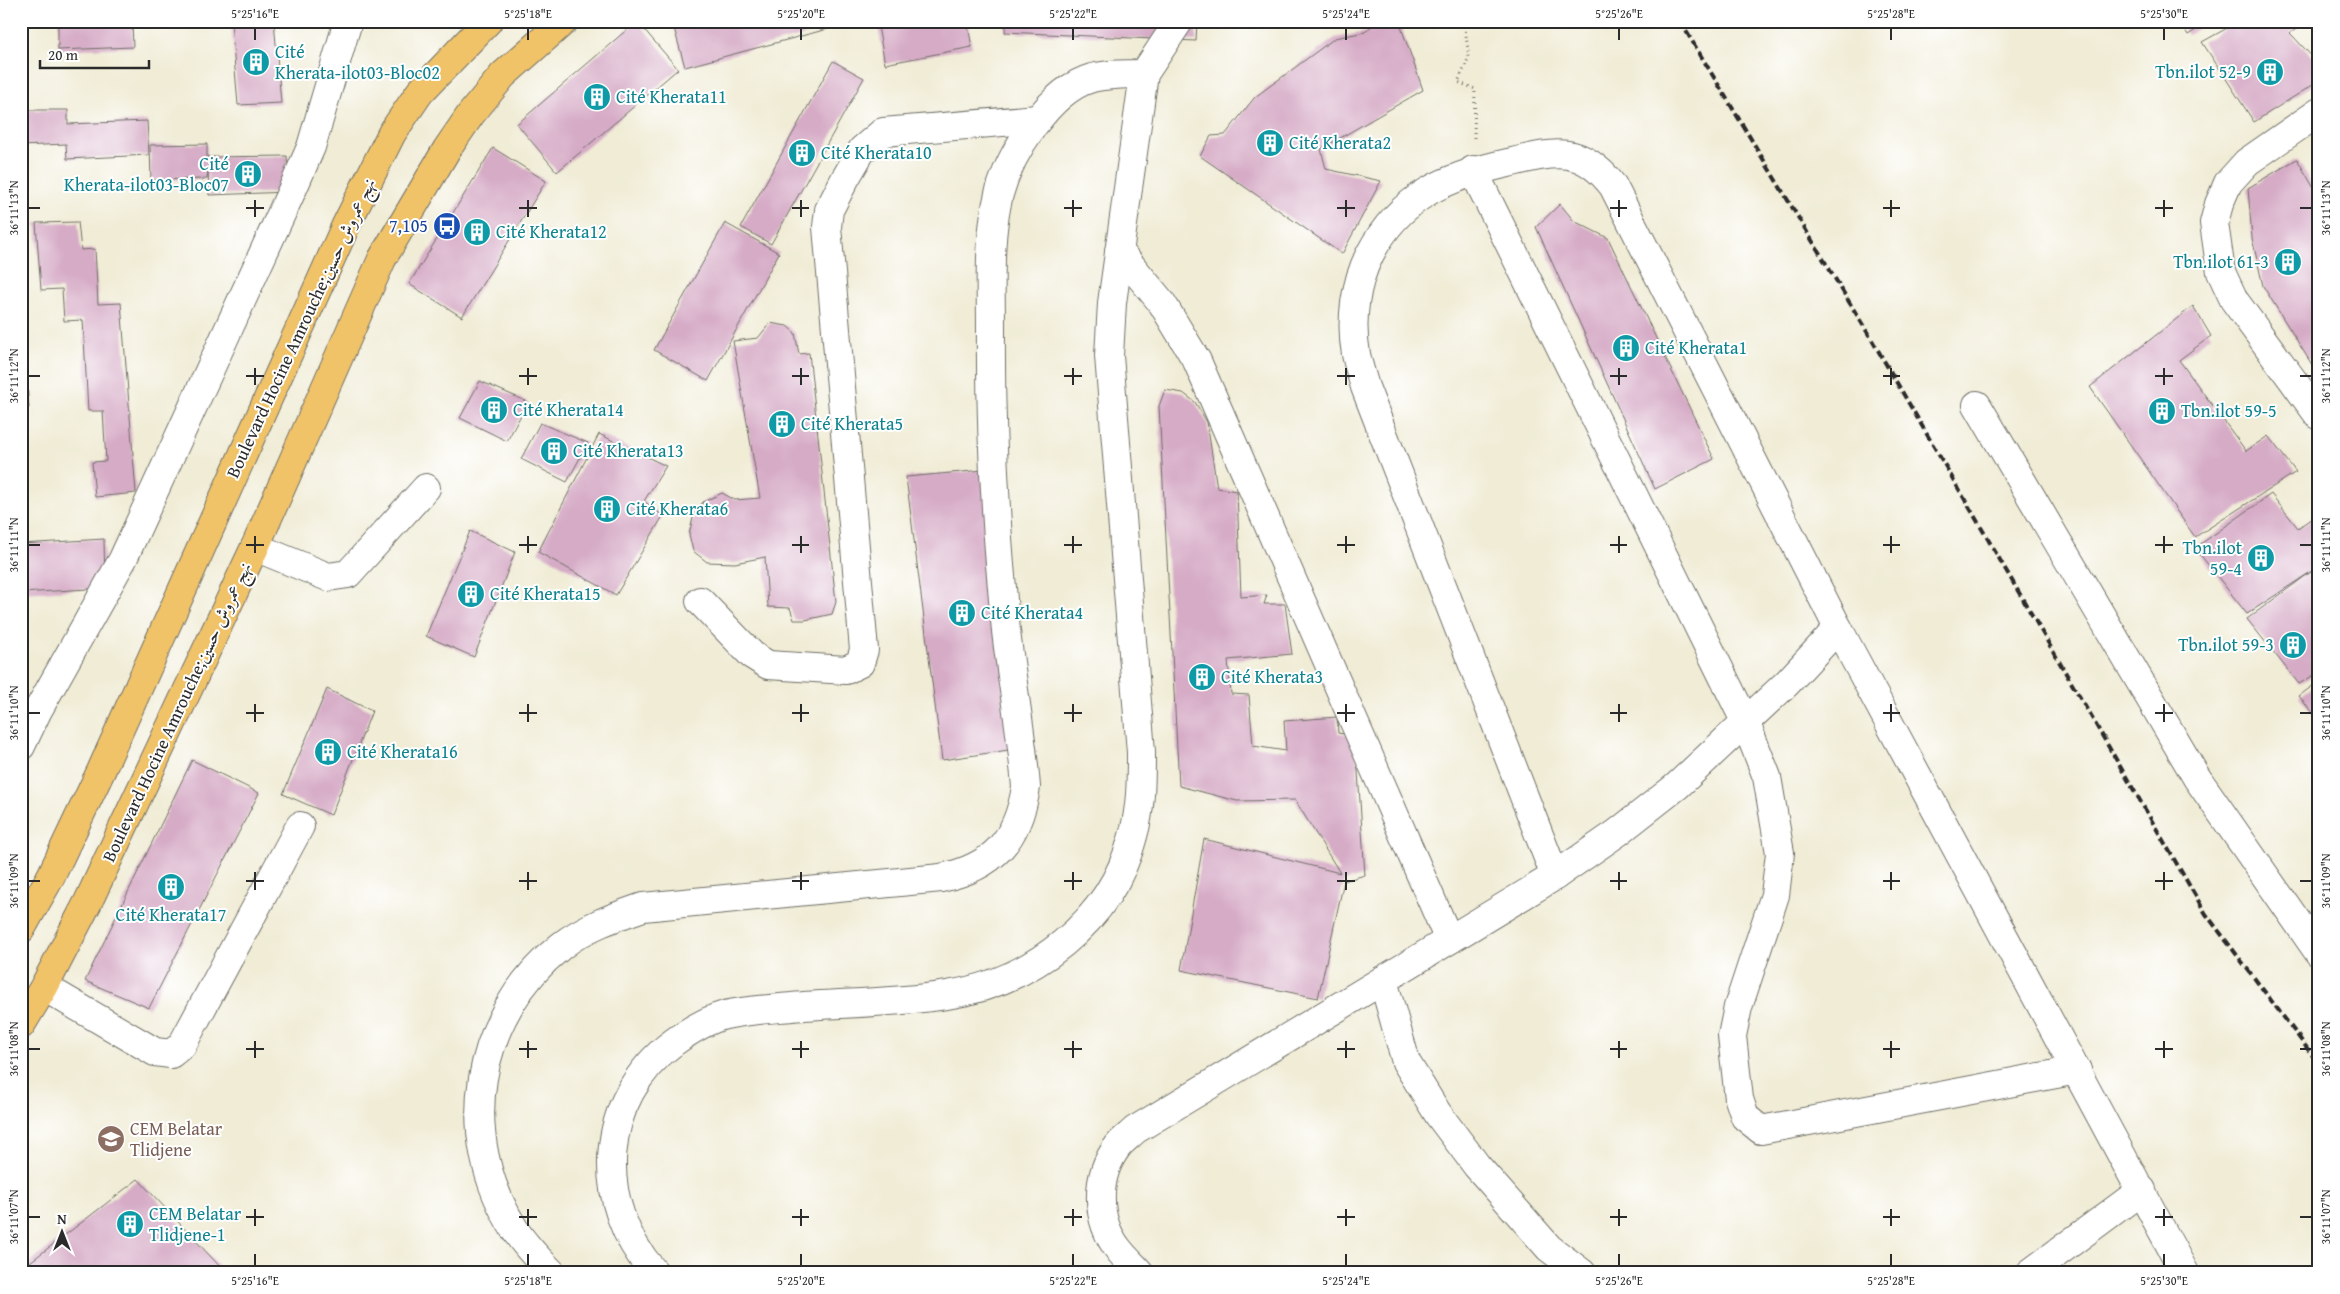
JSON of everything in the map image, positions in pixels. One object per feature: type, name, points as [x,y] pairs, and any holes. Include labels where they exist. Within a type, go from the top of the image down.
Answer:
[{"type":"main road","name":"Boulevard Hocine Amrouche;نهج عمروش حسين","points":[[21,929],[51,876],[101,771],[346,225],[392,134],[420,92],[488,21]]},
{"type":"main road","name":"Boulevard Hocine Amrouche;نهج عمروش حسين","points":[[21,1024],[44,987],[88,902],[255,547],[382,259],[446,149],[471,114],[503,75],[564,21]]},
{"type":"street","points":[[21,746],[37,712],[123,558],[294,186],[310,147],[348,21]]},
{"type":"street","points":[[655,1273],[646,1263],[626,1231],[613,1194],[611,1156],[618,1119],[626,1101],[634,1084],[658,1054],[688,1031],[724,1016],[762,1010],[947,995],[989,986],[1028,968],[1064,944],[1094,913],[1117,878],[1133,838],[1141,795],[1141,752],[1109,356],[1112,303],[1144,74],[1179,21]]},
{"type":"street","points":[[552,1273],[515,1231],[494,1191],[482,1147],[479,1102],[486,1057],[503,1014],[535,971],[561,946],[600,922],[643,907],[941,878],[963,873],[984,863],[1001,849],[1014,830],[1023,809],[1026,787],[1007,632],[995,499],[990,366],[992,233],[1000,192],[1015,154],[1038,119],[1065,92],[1090,78],[1120,74],[1144,74]]},
{"type":"street","points":[[2319,112],[2247,162],[2228,182],[2218,204],[2214,223],[2221,272],[2234,300],[2319,416]]},
{"type":"street","points":[[700,601],[752,655],[768,665],[846,670],[860,663],[864,650],[836,341],[827,227],[829,210],[862,150],[883,132],[1038,119]]},
{"type":"street","points":[[1555,876],[1365,387],[1356,354],[1353,320],[1358,286],[1370,254],[1388,226],[1412,201],[1442,182],[1473,170],[1546,154],[1566,154],[1585,160],[1601,170],[1617,195],[1838,628],[2185,1273]]},
{"type":"street","points":[[1473,170],[1745,721],[1767,777],[1780,853],[1775,895],[1738,1007],[1732,1036],[1740,1099],[1745,1117],[1760,1130],[2077,1070]]},
{"type":"street","points":[[1119,251],[1162,303],[1197,360],[1449,940]]},
{"type":"street","points":[[1976,405],[2197,778],[2319,953]]},
{"type":"street","points":[[255,547],[328,577],[348,574],[426,488]]},
{"type":"street","points":[[1140,1273],[1118,1250],[1107,1230],[1101,1209],[1103,1179],[1107,1165],[1118,1145],[1135,1130],[1555,876],[1617,833],[1677,786],[1787,683],[1838,628]]},
{"type":"street","points":[[44,987],[155,1052],[171,1054],[182,1045],[300,826]]},
{"type":"street","points":[[1383,980],[1406,1062],[1438,1114],[1477,1166],[1548,1248],[1582,1273]]},
{"type":"street","points":[[2030,1273],[2142,1190]]},
{"type":"path","points":[[1464,21],[1470,57],[1458,82],[1475,89],[1473,170]]},
{"type":"building","points":[[58,21],[132,21],[133,47],[58,50]]},
{"type":"building","name":"Cité Kherata-ilot03-Bloc02","points":[[231,21],[274,21],[281,103],[238,105]]},
{"type":"building","name":"Cité Kherata11","points":[[637,21],[678,69],[557,172],[517,124]]},
{"type":"building","points":[[672,21],[854,21],[854,22],[685,67]]},
{"type":"building","points":[[877,21],[967,21],[972,47],[885,64]]},
{"type":"building","points":[[1006,21],[1197,21],[1196,41],[1005,32]]},
{"type":"building","name":"Cité Kherata2","points":[[1377,21],[1399,21],[1423,90],[1321,149],[1326,169],[1381,181],[1342,254],[1200,156],[1211,136],[1225,135],[1255,97],[1335,38],[1365,32]]},
{"type":"building","points":[[2179,21],[2210,21],[2188,35]]},
{"type":"building","name":"Tbn.ilot 52-9","points":[[2240,21],[2305,21],[2306,23],[2290,33],[2319,64],[2319,81],[2254,122],[2202,42]]},
{"type":"building","name":"Cité Kherata10","points":[[833,61],[864,78],[771,244],[741,227]]},
{"type":"building","points":[[21,110],[68,110],[68,124],[147,121],[149,155],[67,159],[66,144],[21,146]]},
{"type":"building","points":[[207,144],[207,157],[287,156],[289,192],[209,195],[208,171],[207,179],[151,180],[150,145]]},
{"type":"building","name":"Cité Kherata12","points":[[493,148],[546,181],[462,317],[409,284]]},
{"type":"building","name":"Tbn.ilot 61-3","points":[[2297,159],[2319,197],[2319,376],[2263,286],[2252,238],[2248,188]]},
{"type":"building","name":"Cité Kherata1","points":[[1560,204],[1574,221],[1608,238],[1714,459],[1655,489],[1536,227]]},
{"type":"building","points":[[78,222],[81,250],[95,249],[98,304],[121,303],[136,493],[95,497],[92,462],[106,461],[103,411],[88,411],[83,320],[64,321],[62,289],[41,290],[36,223]]},
{"type":"building","points":[[725,223],[779,253],[708,381],[654,350]]},
{"type":"building","name":"Tbn.ilot 59-5","points":[[2193,306],[2211,336],[2179,360],[2246,451],[2268,436],[2296,472],[2195,537],[2090,387]]},
{"type":"building","name":"Cité Kherata5","points":[[770,323],[787,326],[795,333],[799,354],[809,353],[836,602],[832,614],[805,620],[794,620],[790,608],[768,607],[765,557],[735,563],[707,562],[693,551],[689,534],[694,514],[703,502],[722,493],[735,500],[760,498],[733,341],[758,338]]},
{"type":"building","points":[[21,345],[24,345],[29,408],[21,408]]},
{"type":"building","name":"Cité Kherata14","points":[[480,381],[528,402],[507,441],[460,418]]},
{"type":"building","name":"Cité Kherata3","points":[[1165,390],[1183,393],[1195,402],[1207,422],[1217,488],[1237,491],[1241,597],[1267,595],[1264,604],[1285,604],[1292,654],[1228,660],[1231,694],[1249,695],[1253,746],[1286,751],[1284,721],[1337,717],[1338,733],[1350,735],[1357,757],[1365,875],[1344,881],[1318,998],[1181,970],[1204,839],[1340,873],[1295,800],[1237,801],[1179,786],[1159,406]]},
{"type":"building","name":"Cité Kherata13","points":[[540,423],[588,443],[567,482],[521,459]]},
{"type":"building","name":"Cité Kherata6","points":[[599,434],[666,466],[644,501],[663,516],[616,595],[538,552]]},
{"type":"building","name":"Cité Kherata4","points":[[984,470],[1015,749],[942,760],[906,477]]},
{"type":"building","name":"Tbn.ilot 59-4","points":[[2271,494],[2298,528],[2319,513],[2319,672],[2299,684],[2247,619],[2312,571],[2247,614],[2195,548]]},
{"type":"building","name":"Cité Kherata15","points":[[470,531],[515,552],[474,657],[426,636]]},
{"type":"building","points":[[104,539],[105,588],[21,593],[21,544]]},
{"type":"building","points":[[2319,681],[2319,722],[2299,696]]},
{"type":"building","name":"Cité Kherata16","points":[[327,689],[372,711],[331,815],[283,794]]},
{"type":"building","name":"Cité Kherata17","points":[[192,760],[259,793],[149,1008],[85,981]]},
{"type":"building","name":"CEM Belatar Tlidjene-1","points":[[138,1179],[226,1273],[21,1273],[21,1269]]},
{"type":"railway","points":[[1680,21],[1872,340],[2206,914],[2319,1064]]},
{"type":"place","name":"Cité Kherata-ilot03-Bloc02","points":[[256,62]]},
{"type":"place","name":"Tbn.ilot 52-9","points":[[2270,72]]},
{"type":"place","name":"Cité Kherata11","points":[[597,97]]},
{"type":"place","name":"Cité Kherata2","points":[[1270,143]]},
{"type":"place","name":"Cité Kherata10","points":[[802,153]]},
{"type":"place","name":"Cité Kherata-ilot03-Bloc07","points":[[248,174]]},
{"type":"place","name":"7,105","points":[[447,226]]},
{"type":"place","name":"Cité Kherata12","points":[[477,232]]},
{"type":"place","name":"Tbn.ilot 61-3","points":[[2288,262]]},
{"type":"place","name":"Cité Kherata1","points":[[1626,348]]},
{"type":"place","name":"Cité Kherata14","points":[[494,410]]},
{"type":"place","name":"Tbn.ilot 59-5","points":[[2162,411]]},
{"type":"place","name":"Cité Kherata5","points":[[782,424]]},
{"type":"place","name":"Cité Kherata13","points":[[554,451]]},
{"type":"place","name":"Cité Kherata6","points":[[607,509]]},
{"type":"place","name":"Tbn.ilot 59-4","points":[[2261,558]]},
{"type":"place","name":"Cité Kherata15","points":[[471,594]]},
{"type":"place","name":"Cité Kherata4","points":[[962,613]]},
{"type":"place","name":"Tbn.ilot 59-3","points":[[2293,645]]},
{"type":"place","name":"Cité Kherata3","points":[[1202,677]]},
{"type":"place","name":"Cité Kherata16","points":[[328,752]]},
{"type":"place","name":"Cité Kherata17","points":[[171,887]]},
{"type":"place","name":"CEM Belatar Tlidjene","points":[[111,1139]]},
{"type":"place","name":"CEM Belatar Tlidjene-1","points":[[130,1224]]}]
